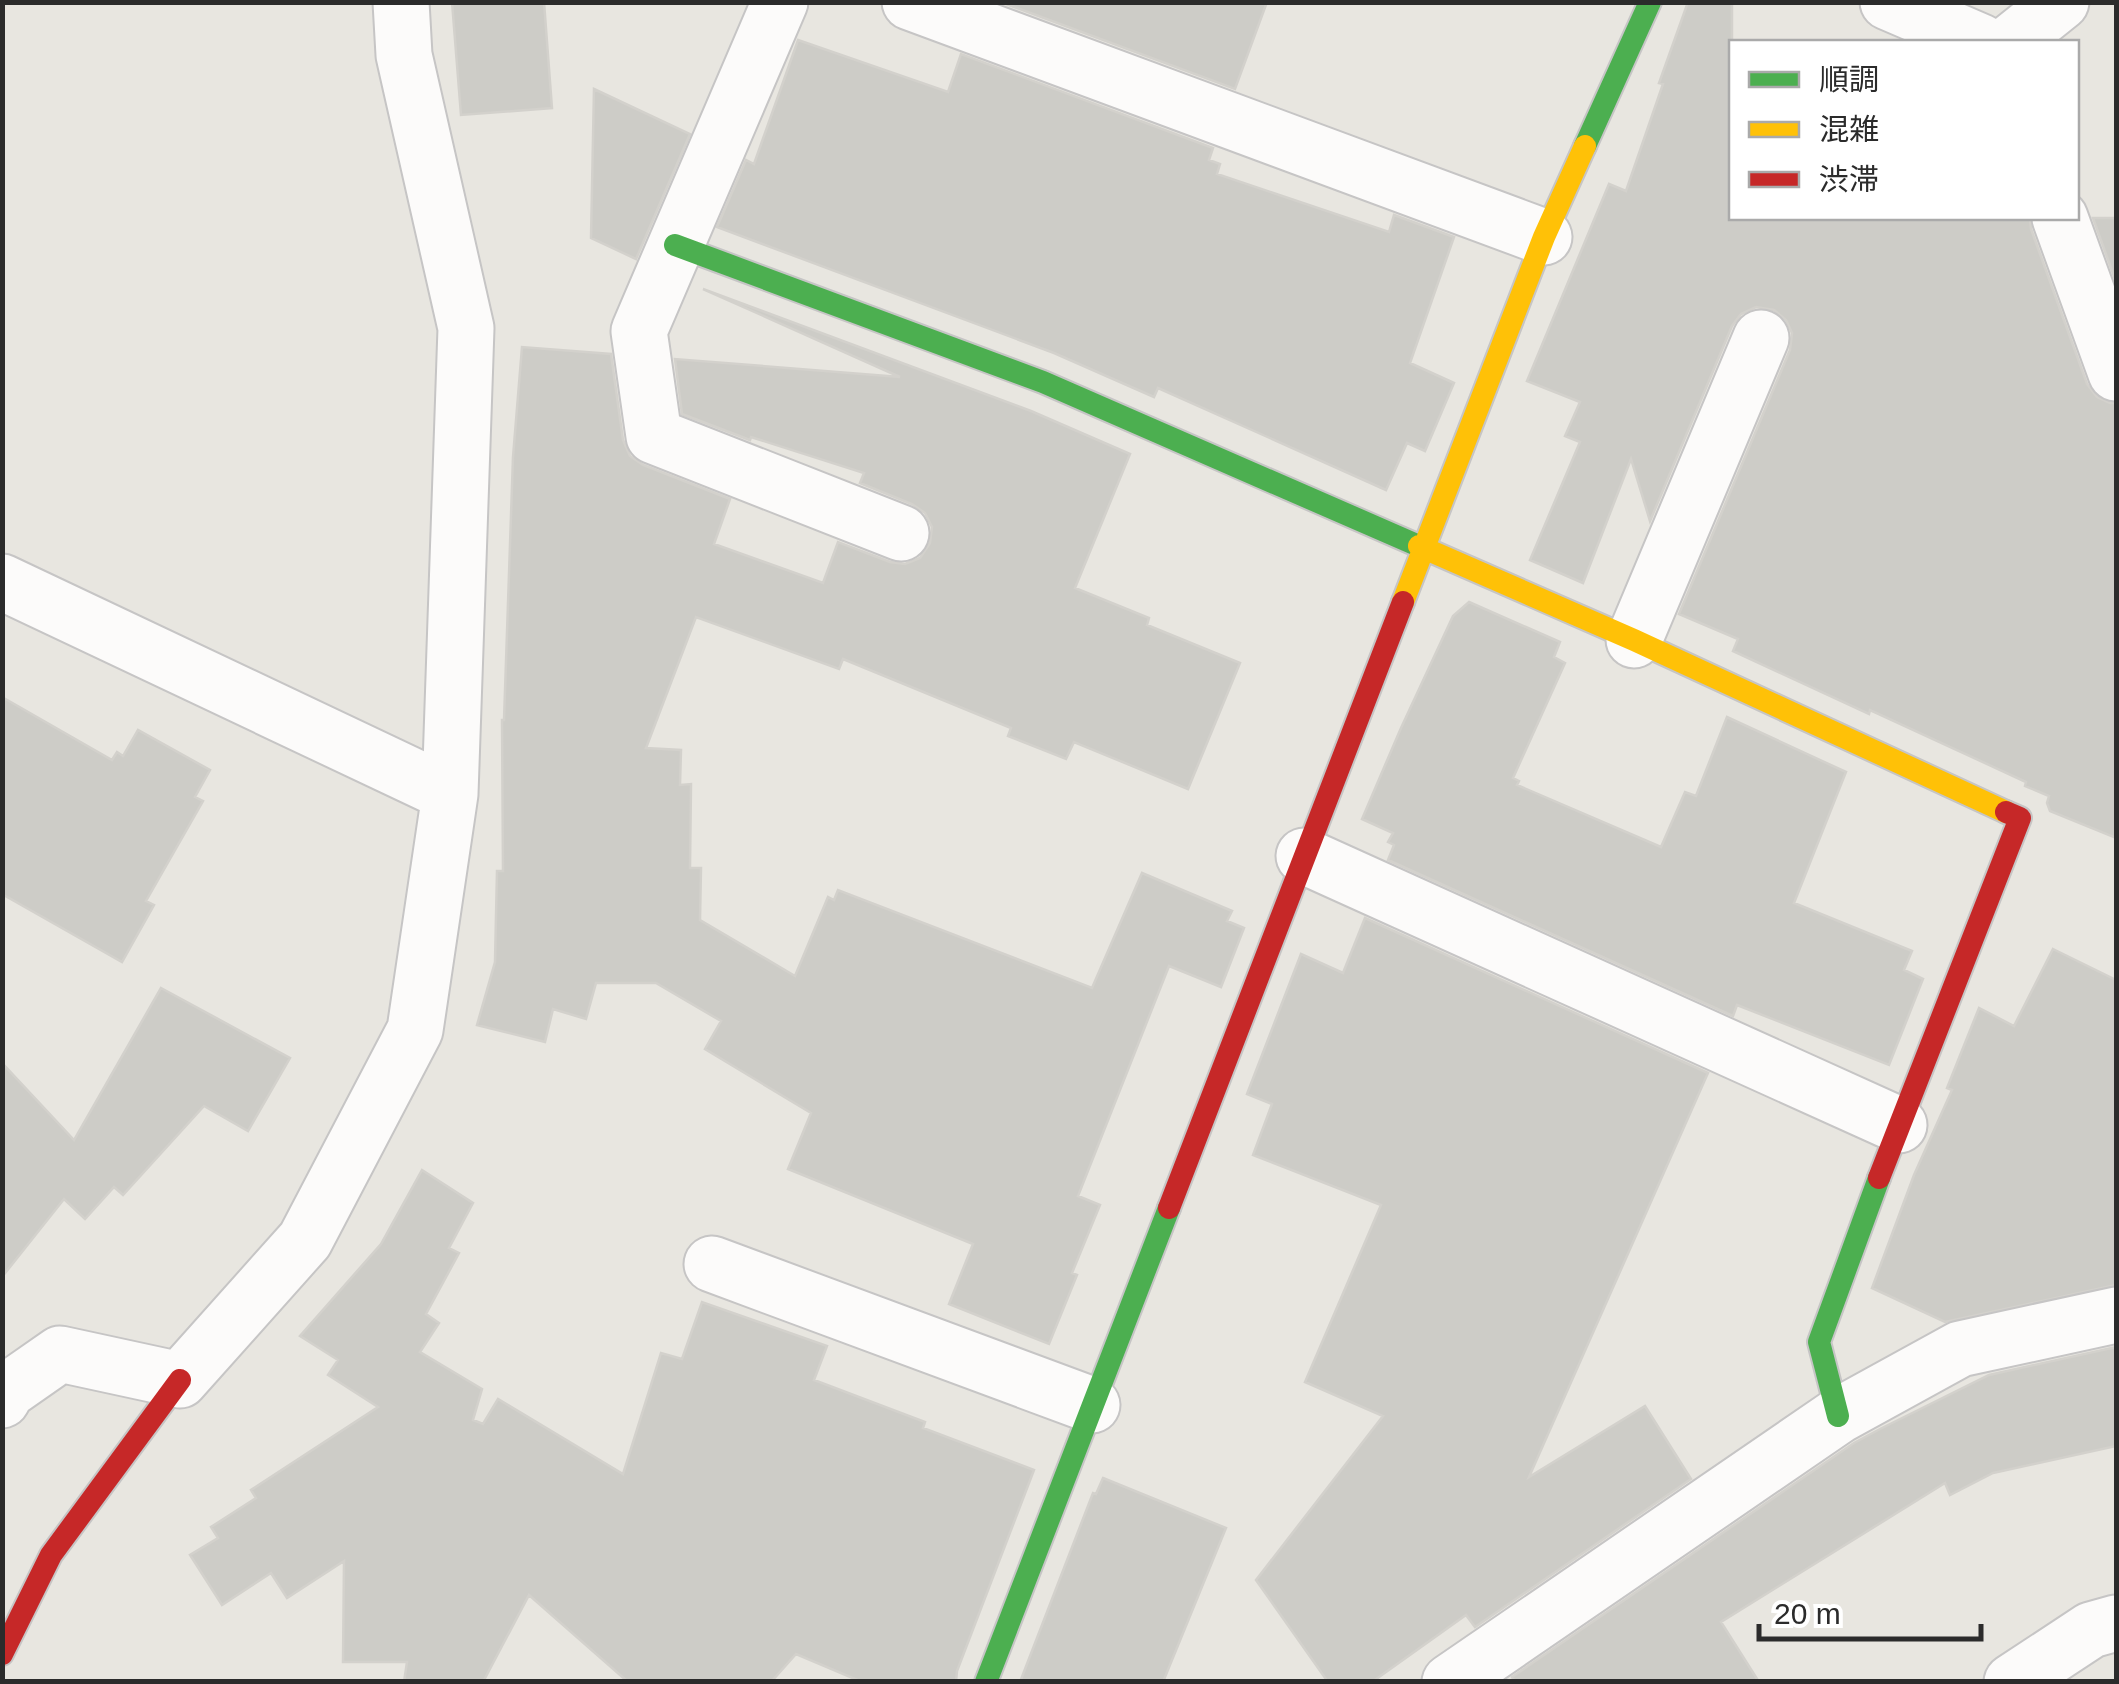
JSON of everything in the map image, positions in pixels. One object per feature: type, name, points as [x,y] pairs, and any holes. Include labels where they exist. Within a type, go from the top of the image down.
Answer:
[{"type":"street","points":[[2,1654],[52,1555],[180,1380],[305,1240],[416,1030],[450,794],[466,328],[404,55],[401,2]]},
{"type":"street","points":[[780,2],[639,330],[654,436],[901,534]]},
{"type":"street","points":[[910,2],[1544,237]]},
{"type":"street","points":[[986,1682],[1544,237],[1650,2]]},
{"type":"street","points":[[1888,2],[1976,40]]},
{"type":"street","points":[[2013,40],[2061,2]]},
{"type":"street","points":[[2061,220],[2116,373]]},
{"type":"street","points":[[675,246],[1043,382],[1634,640],[2020,818],[1899,1125],[1820,1342],[1838,1416]]},
{"type":"street","points":[[1634,640],[1761,338]]},
{"type":"street","points":[[2,582],[450,794]]},
{"type":"street","points":[[1304,856],[1899,1125]]},
{"type":"street","points":[[712,1264],[1092,1405]]},
{"type":"street","points":[[1450,1682],[1838,1416],[1960,1350],[2116,1315]]},
{"type":"street","points":[[2,1400],[6,1391],[60,1354],[180,1380]]},
{"type":"street","points":[[2012,1682],[2091,1630],[2116,1623]]},
{"type":"building","points":[[452,2],[544,2],[552,108],[461,115]]},
{"type":"building","points":[[1001,2],[1267,2],[1235,89]]},
{"type":"building","points":[[1688,2],[1732,2],[1729,220],[2030,220],[2087,384],[2097,397],[2116,403],[2116,838],[2050,811],[2049,796],[2025,786],[2026,782],[1733,651],[1738,639],[1679,614],[1790,350],[1792,333],[1786,320],[1774,310],[1756,307],[1741,314],[1732,326],[1650,521],[1631,459],[1583,583],[1530,560],[1580,442],[1565,436],[1580,402],[1527,381],[1609,184],[1626,191],[1663,84],[1659,83]]},
{"type":"building","points":[[798,40],[948,92],[961,54],[1213,148],[1209,160],[1220,164],[1217,174],[1389,232],[1394,215],[1454,237],[1410,363],[1454,383],[1425,451],[1407,443],[1386,490],[1158,388],[1154,397],[1054,353],[717,227],[746,160],[754,164]]},
{"type":"building","points":[[594,89],[690,134],[636,259],[591,238]]},
{"type":"building","points":[[2093,218],[2116,218],[2116,282]]},
{"type":"building","points":[[703,289],[1031,411],[1130,454],[1075,588],[1149,618],[1147,625],[1240,663],[1188,789],[1074,742],[1066,759],[1008,736],[1011,728],[843,659],[839,669],[696,617],[646,748],[681,750],[680,785],[691,784],[690,868],[701,868],[700,920],[795,976],[828,897],[834,900],[838,890],[1092,988],[1142,873],[1232,911],[1227,921],[1244,928],[1221,987],[1169,966],[1078,1196],[1100,1205],[1049,1344],[949,1304],[973,1244],[788,1169],[811,1113],[705,1049],[721,1021],[656,983],[596,983],[586,1019],[553,1009],[545,1042],[477,1025],[495,962],[497,871],[503,871],[502,720],[513,457],[522,347],[611,354],[623,440],[630,456],[643,465],[730,499],[714,544],[823,583],[838,542],[905,564],[920,558],[930,543],[932,527],[925,513],[860,483],[864,473],[751,437],[750,440],[682,414],[675,359],[900,377]]},
{"type":"building","points":[[1469,602],[1560,642],[1554,657],[1565,663],[1513,778],[1519,781],[1517,785],[1661,847],[1685,792],[1696,796],[1727,717],[1846,772],[1794,903],[1912,951],[1904,970],[1923,979],[1889,1065],[1737,1005],[1733,1016],[1388,860],[1394,845],[1388,842],[1393,833],[1362,819],[1453,616]]},
{"type":"building","points":[[2,697],[112,760],[117,752],[123,756],[138,730],[210,770],[195,797],[203,801],[146,901],[154,905],[122,962],[2,894]]},
{"type":"building","points":[[1365,918],[1708,1073],[1529,1477],[1645,1406],[1691,1479],[1475,1627],[1466,1615],[1372,1682],[1328,1682],[1256,1580],[1383,1416],[1305,1382],[1381,1205],[1253,1155],[1272,1104],[1247,1094],[1301,954],[1343,973]]},
{"type":"building","points":[[2053,949],[2116,980],[2116,1285],[1945,1322],[1872,1288],[1914,1175],[1952,1090],[1947,1088],[1979,1008],[2014,1026]]},
{"type":"building","points":[[161,988],[290,1058],[248,1131],[204,1106],[123,1195],[114,1187],[85,1219],[64,1199],[2,1277],[2,1063],[74,1140]]},
{"type":"building","points":[[422,1170],[473,1203],[449,1248],[459,1253],[426,1314],[439,1323],[420,1352],[482,1389],[473,1420],[483,1424],[498,1399],[623,1474],[661,1353],[682,1359],[702,1302],[827,1346],[814,1380],[925,1422],[923,1428],[1034,1470],[956,1682],[862,1682],[796,1654],[771,1682],[628,1682],[529,1595],[483,1682],[404,1682],[407,1662],[343,1662],[344,1561],[287,1598],[271,1573],[222,1605],[190,1555],[218,1538],[211,1527],[256,1498],[251,1490],[378,1407],[328,1375],[338,1360],[300,1336],[381,1244]]},
{"type":"building","points":[[2116,1347],[2116,1446],[1993,1473],[1950,1495],[1945,1483],[1721,1622],[1759,1682],[1515,1682],[1512,1677],[1854,1443],[1989,1375]]},
{"type":"building","points":[[1103,1478],[1226,1528],[1163,1682],[1020,1682],[1093,1493],[1096,1494]]},
{"type":"traffic: fast","points":[[1585,146],[1650,2]]},
{"type":"traffic: fast","points":[[675,245],[1043,382],[1419,546]]},
{"type":"traffic: fast","points":[[1838,1416],[1819,1342],[1879,1178]]},
{"type":"traffic: fast","points":[[986,1682],[1169,1208]]},
{"type":"traffic: slow","points":[[1403,602],[1544,237],[1585,146]]},
{"type":"traffic: slow","points":[[1419,546],[1634,640],[2006,812]]},
{"type":"traffic: jam","points":[[1169,1208],[1403,602]]},
{"type":"traffic: jam","points":[[1879,1178],[2020,818],[2006,812]]},
{"type":"traffic: jam","points":[[2,1654],[51,1555],[180,1380]]}]
